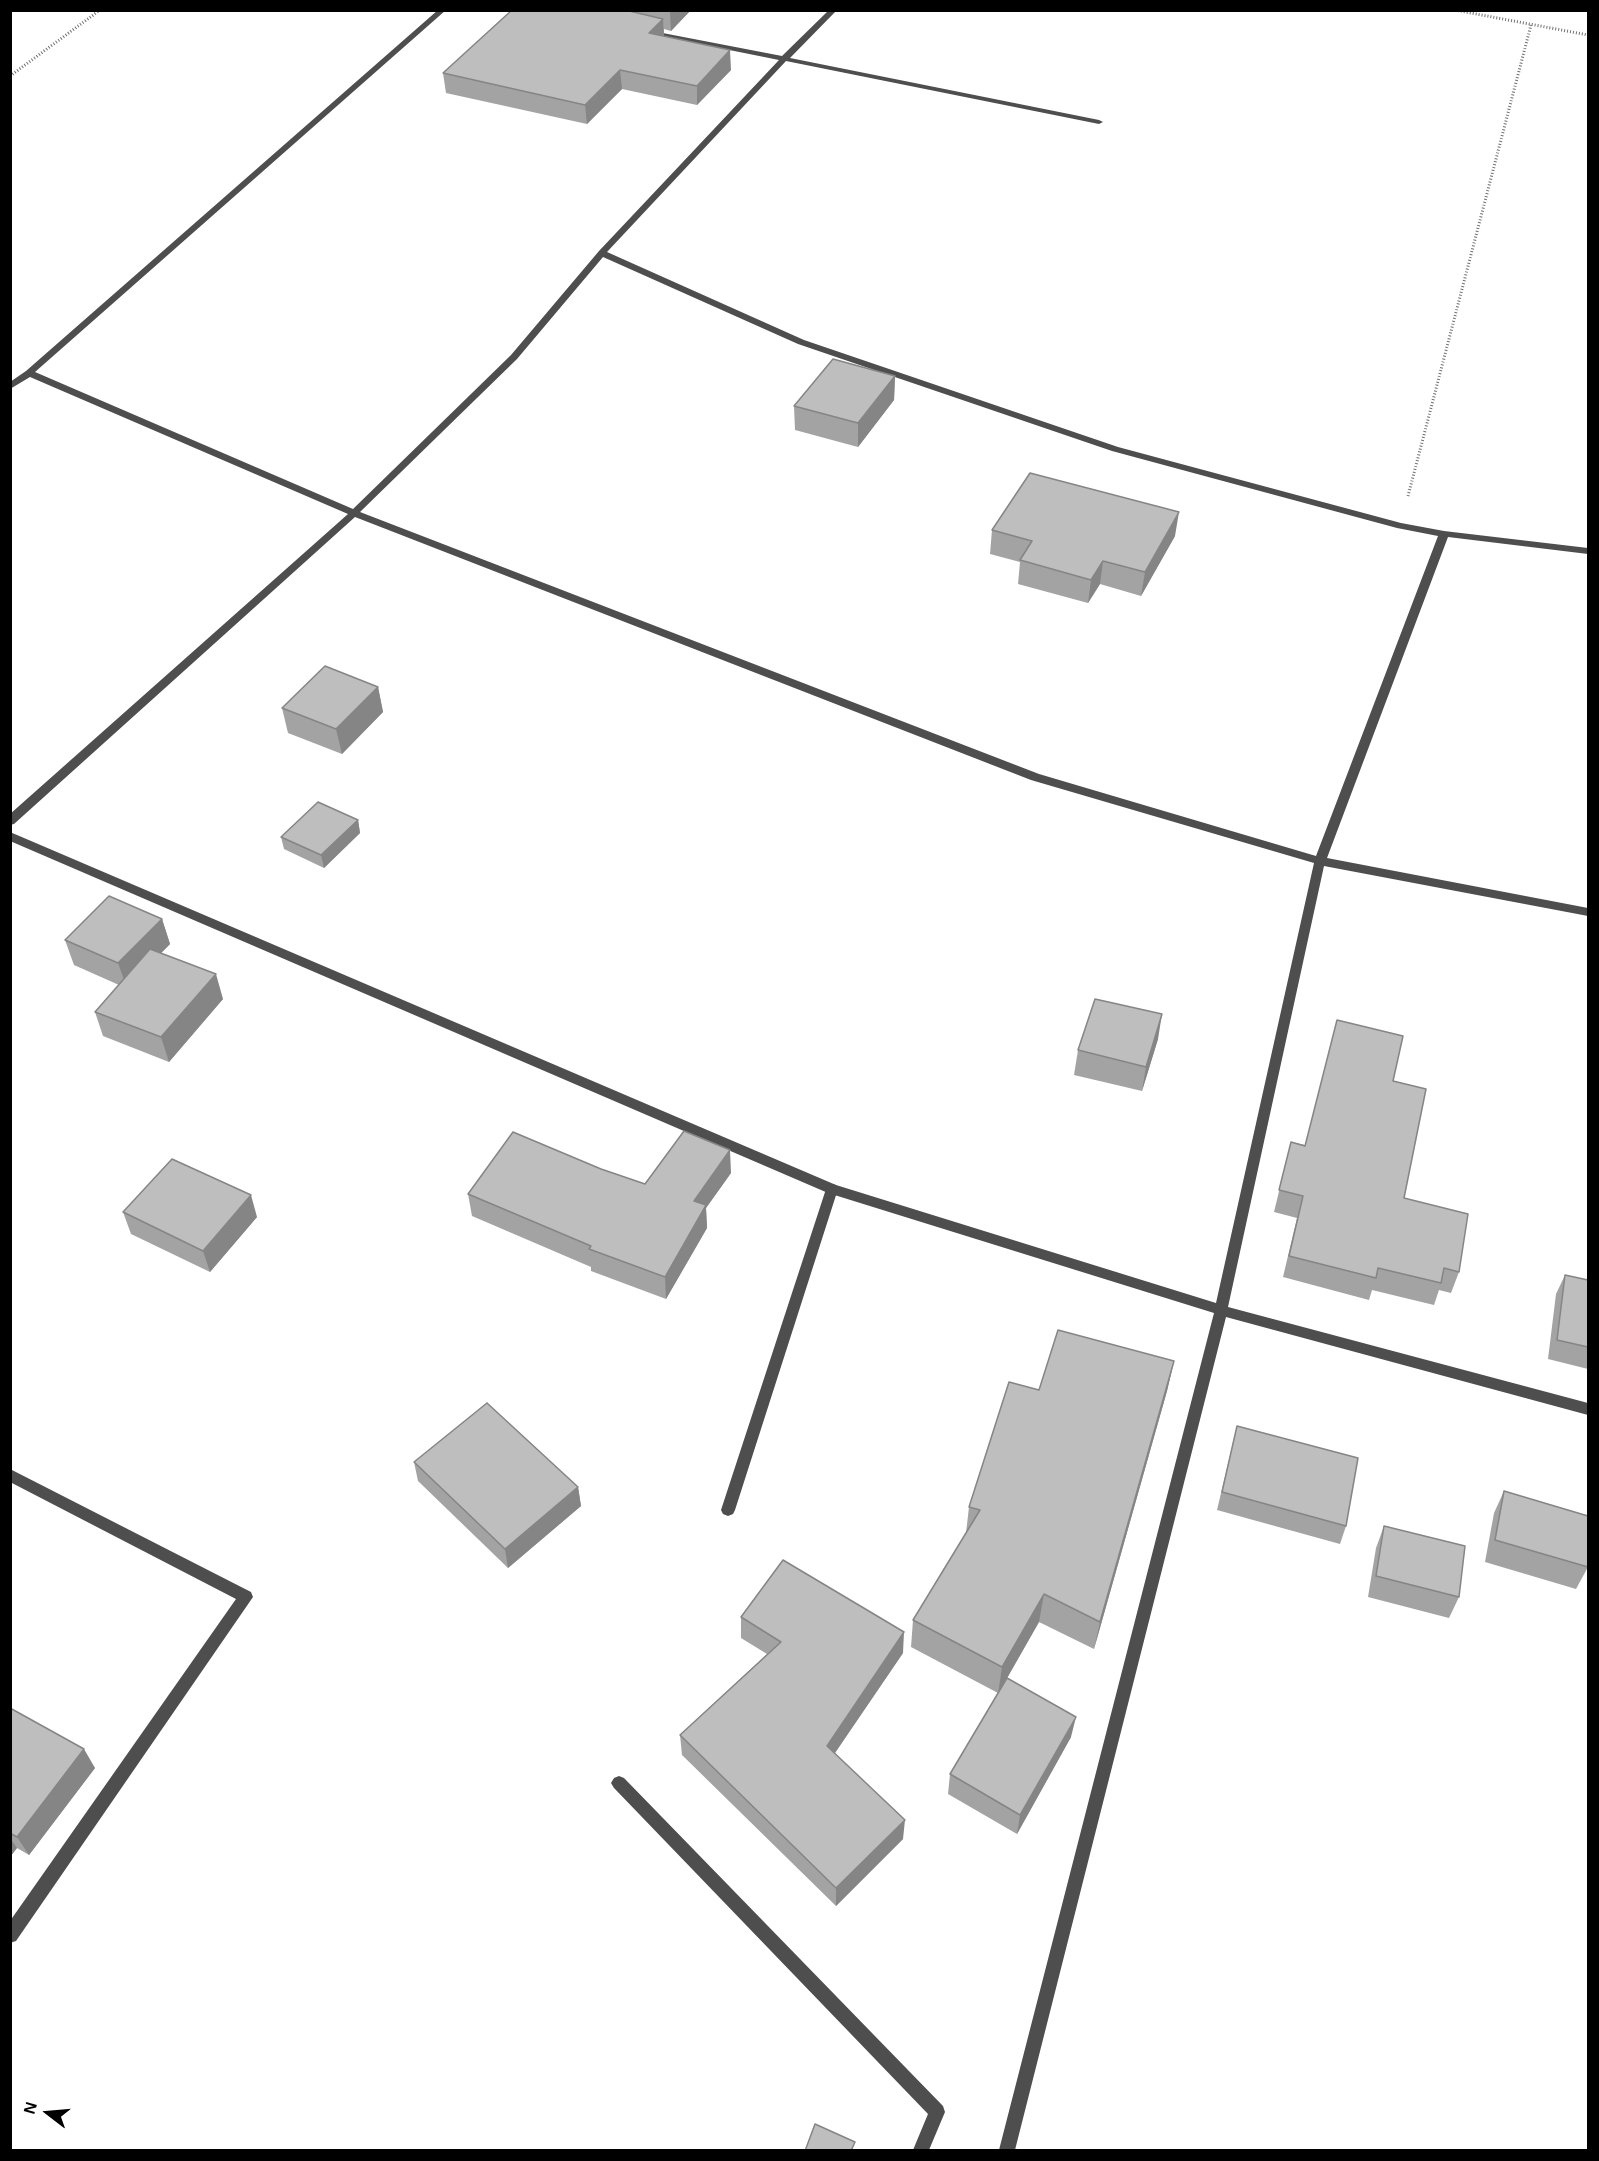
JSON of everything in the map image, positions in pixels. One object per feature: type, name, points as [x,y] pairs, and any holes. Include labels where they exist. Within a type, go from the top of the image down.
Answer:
[{"type":"street","points":[[10,386],[29,373],[443,10]]},
{"type":"street","points":[[10,821],[354,513],[514,357],[602,253],[783,60],[834,10]]},
{"type":"street","points":[[643,30],[1099,122]]},
{"type":"street","points":[[602,253],[812,346],[1115,449],[1400,525],[1444,534],[1588,552]]},
{"type":"street","points":[[29,373],[354,513],[1035,777],[1320,861],[1588,912]]},
{"type":"street","points":[[1007,2151],[1221,1310],[1320,861],[1444,534]]},
{"type":"street","points":[[10,836],[832,1189],[1221,1310],[1588,1409]]},
{"type":"street","points":[[728,1510],[832,1189]]},
{"type":"street","points":[[10,1475],[246,1597],[10,1935]]},
{"type":"street","points":[[619,1783],[937,2112],[921,2151]]},
{"type":"path","points":[[10,76],[100,10]]},
{"type":"path","points":[[1455,10],[1588,35]]},
{"type":"path","points":[[1400,525],[1531,25]]},
{"type":"building","points":[[512,10],[625,10],[663,19],[649,33],[730,50],[697,86],[620,70],[585,105],[443,73]]},
{"type":"building","points":[[833,359],[895,376],[858,423],[794,406]]},
{"type":"building","points":[[1030,473],[1179,512],[1145,572],[1103,561],[1091,580],[1020,560],[1032,541],[992,530]]},
{"type":"building","points":[[325,666],[378,687],[336,729],[282,708]]},
{"type":"building","points":[[318,802],[358,820],[321,855],[281,837]]},
{"type":"building","points":[[109,896],[162,919],[118,963],[65,940]]},
{"type":"building","points":[[150,949],[216,974],[161,1037],[95,1012]]},
{"type":"building","points":[[1095,999],[1162,1014],[1146,1067],[1078,1050]]},
{"type":"building","points":[[1337,1020],[1403,1036],[1393,1081],[1426,1089],[1404,1198],[1468,1214],[1459,1272],[1444,1268],[1441,1283],[1378,1268],[1376,1278],[1289,1256],[1303,1196],[1279,1190],[1291,1142],[1305,1146]]},
{"type":"building","points":[[684,1131],[730,1150],[694,1201],[706,1205],[665,1277],[589,1249],[591,1246],[468,1194],[513,1132],[601,1169],[645,1184]]},
{"type":"building","points":[[172,1159],[251,1195],[203,1251],[123,1212]]},
{"type":"building","points":[[1565,1275],[1588,1280],[1588,1347],[1557,1340]]},
{"type":"building","points":[[1058,1330],[1174,1361],[1100,1622],[1044,1594],[1002,1667],[913,1620],[980,1510],[969,1507],[1009,1382],[1039,1390]]},
{"type":"building","points":[[487,1403],[578,1487],[505,1549],[414,1462]]},
{"type":"building","points":[[1237,1426],[1358,1458],[1346,1526],[1222,1492]]},
{"type":"building","points":[[1504,1491],[1588,1516],[1588,1567],[1495,1540]]},
{"type":"building","points":[[1384,1526],[1465,1546],[1459,1597],[1376,1576]]},
{"type":"building","points":[[783,1560],[904,1632],[827,1746],[905,1820],[836,1888],[680,1735],[781,1642],[741,1617]]},
{"type":"building","points":[[1007,1678],[1076,1717],[1020,1815],[950,1774]]},
{"type":"building","points":[[10,1708],[84,1749],[17,1837],[10,1833]]},
{"type":"building","points":[[815,2124],[855,2142],[851,2151],[805,2151]]}]
